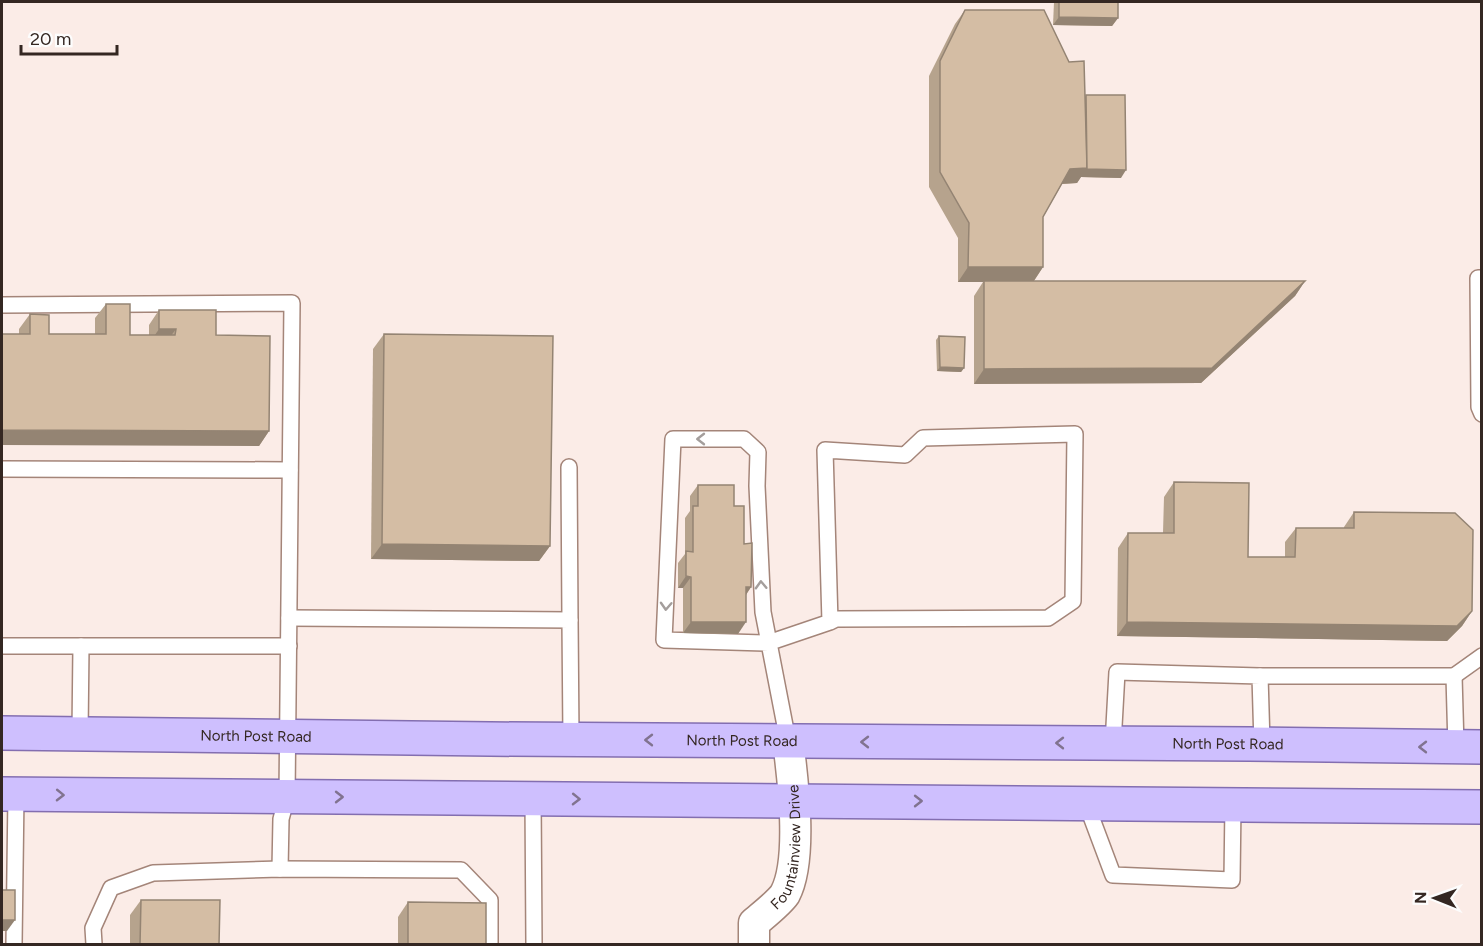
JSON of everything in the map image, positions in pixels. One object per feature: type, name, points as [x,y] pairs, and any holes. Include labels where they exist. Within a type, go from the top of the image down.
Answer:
[{"type":"main road","name":"North Post Road","points":[[2,733],[1469,747]]},
{"type":"main road","points":[[9,794],[1482,807]]},
{"type":"street","name":"Fountainview Drive","points":[[754,945],[754,923],[784,895],[794,863],[795,801],[788,741]]},
{"type":"lane","points":[[1482,278],[1478,278],[1479,407],[1482,414]]},
{"type":"lane","points":[[2,305],[292,303],[287,796],[281,819],[280,869]]},
{"type":"lane","points":[[788,741],[768,643],[763,612],[757,486],[758,452],[744,439],[674,439],[664,640],[768,643],[830,622],[836,619],[1048,618],[1073,601],[1075,434],[923,438],[905,455],[825,450],[830,622]]},
{"type":"lane","points":[[569,467],[571,740]]},
{"type":"lane","points":[[2,470],[290,470]]},
{"type":"lane","points":[[289,618],[570,620]]},
{"type":"lane","points":[[2,646],[289,646]]},
{"type":"lane","points":[[80,733],[81,646]]},
{"type":"lane","points":[[1113,744],[1117,672],[1260,676],[1454,676],[1482,656]]},
{"type":"lane","points":[[1260,676],[1262,744]]},
{"type":"lane","points":[[1454,676],[1469,747]]},
{"type":"lane","points":[[9,794],[14,945]]},
{"type":"lane","points":[[533,798],[534,945]]},
{"type":"lane","points":[[1086,803],[1113,875],[1232,880],[1233,804]]},
{"type":"lane","points":[[94,945],[93,928],[111,888],[153,873],[280,869],[461,870],[490,900],[490,945]]},
{"type":"building","points":[[1059,2],[1118,2],[1118,18],[1059,17]]},
{"type":"building","points":[[965,10],[1044,10],[1069,62],[1084,61],[1087,168],[1070,169],[1043,217],[1043,267],[968,267],[969,223],[940,172],[940,61]]},
{"type":"building","points":[[1086,95],[1125,95],[1126,170],[1087,169]]},
{"type":"building","points":[[984,281],[1305,281],[1212,368],[984,369]]},
{"type":"building","points":[[106,304],[130,304],[130,335],[175,335],[176,329],[159,329],[159,310],[216,310],[216,335],[270,336],[269,431],[2,430],[2,334],[30,334],[30,314],[49,315],[49,334],[106,334]]},
{"type":"building","points":[[384,334],[553,336],[550,546],[382,544]]},
{"type":"building","points":[[939,336],[965,337],[964,368],[940,367]]},
{"type":"building","points":[[1174,482],[1249,483],[1248,557],[1295,557],[1296,528],[1354,528],[1354,512],[1455,513],[1473,530],[1472,611],[1457,626],[1127,622],[1128,533],[1174,533]]},
{"type":"building","points":[[698,485],[734,485],[734,506],[744,506],[744,544],[752,543],[751,587],[746,587],[746,622],[691,622],[691,577],[686,576],[686,551],[693,552],[693,506],[698,506]]},
{"type":"building","points":[[2,890],[15,890],[15,920],[2,920]]},
{"type":"building","points":[[141,900],[220,900],[219,945],[140,945]]},
{"type":"building","points":[[408,902],[486,903],[486,945],[408,945]]}]
